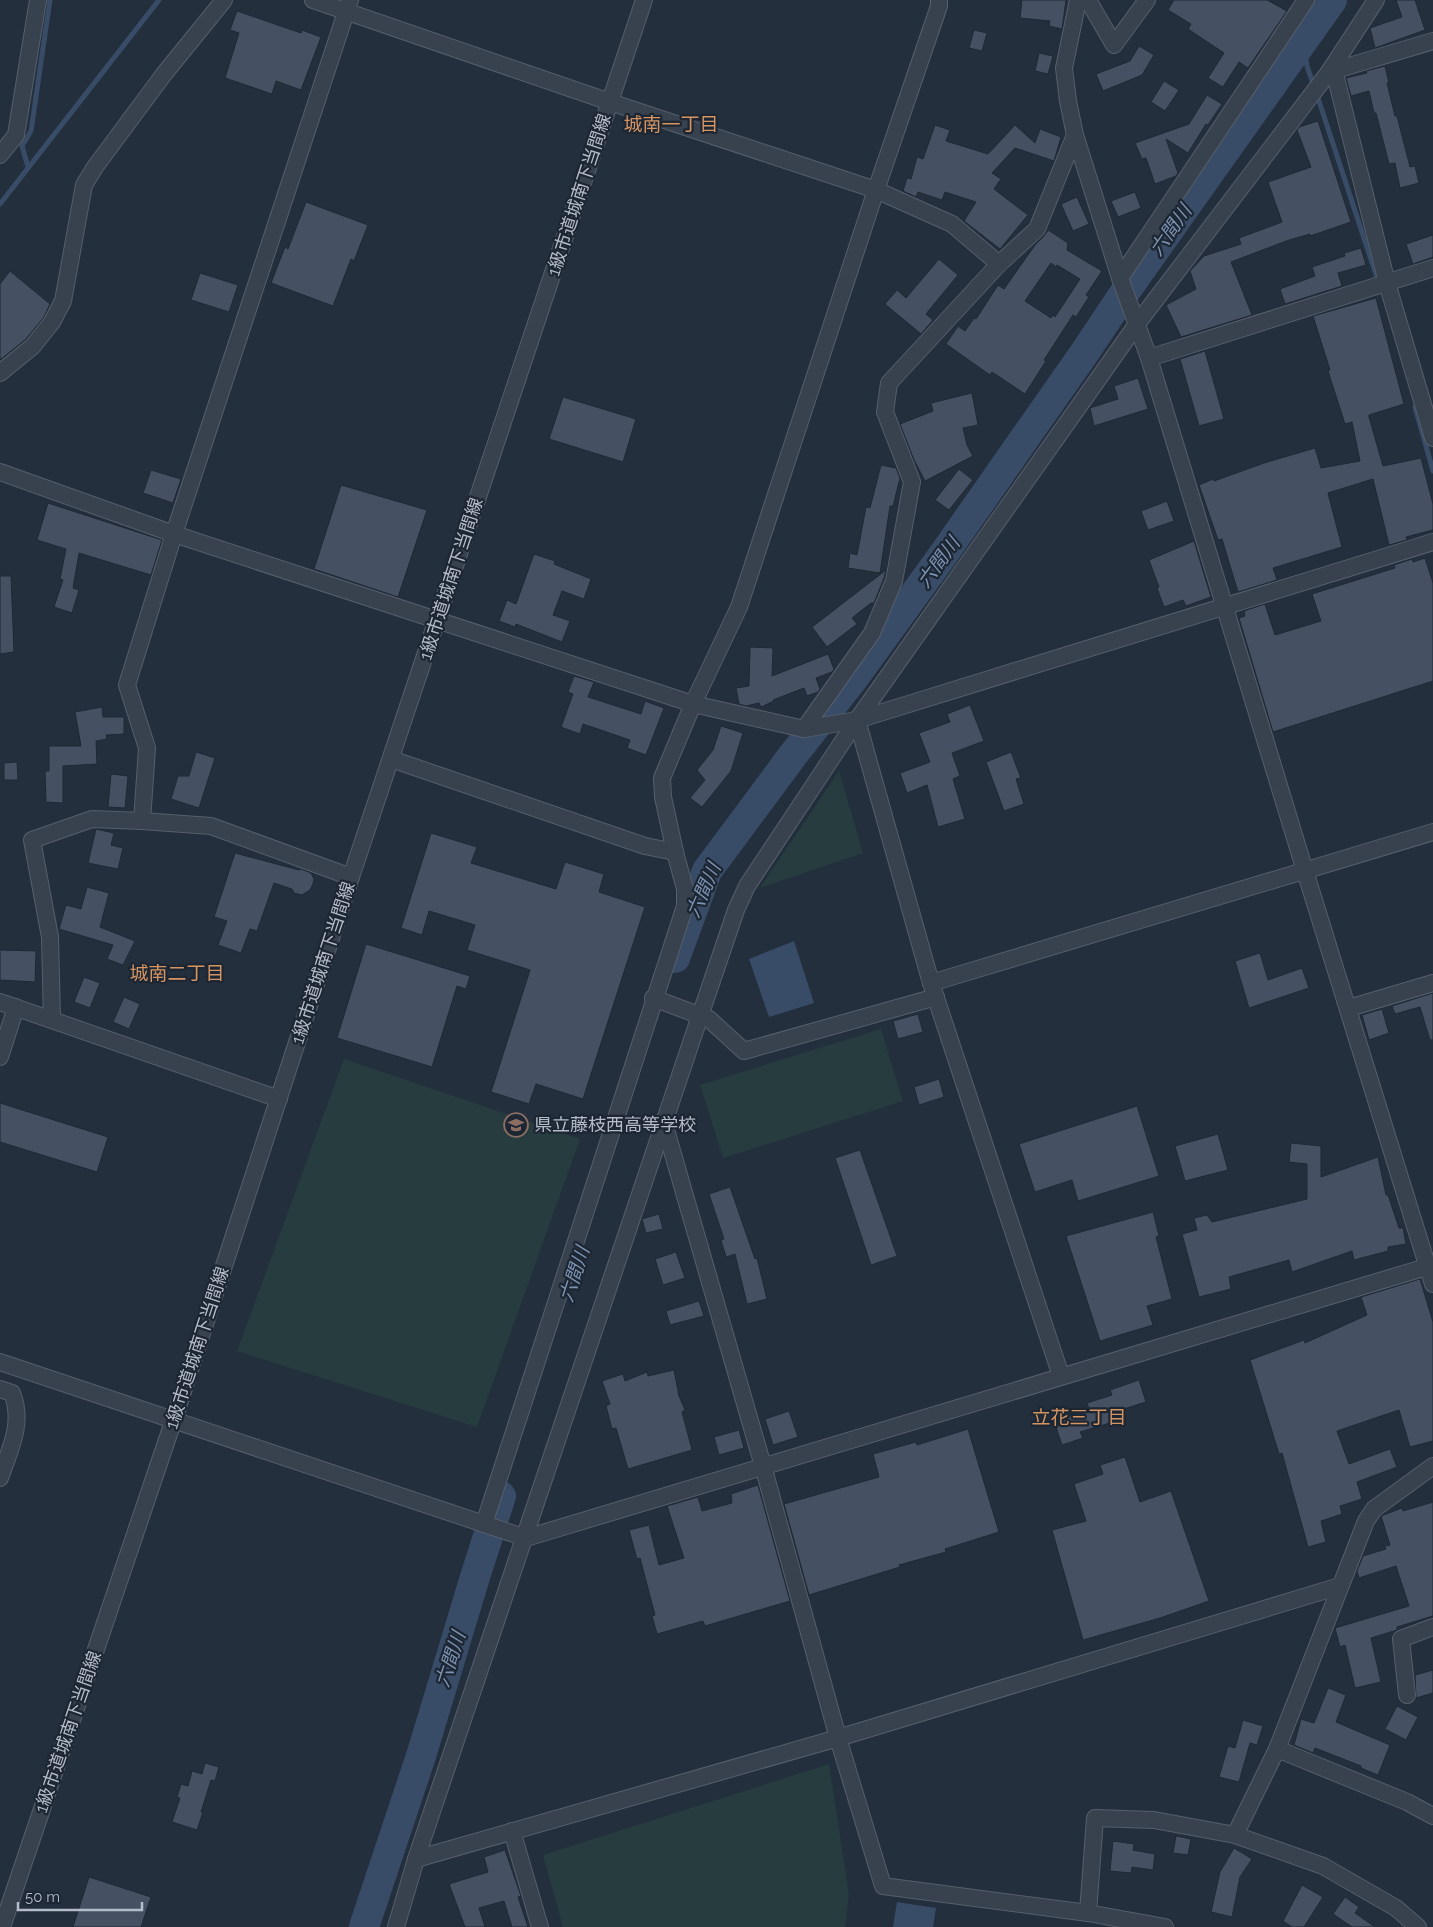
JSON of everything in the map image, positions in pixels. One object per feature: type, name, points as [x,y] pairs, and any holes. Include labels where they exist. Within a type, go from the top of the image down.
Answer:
[{"type":"street","points":[[0,155],[16,135],[38,0]]},
{"type":"street","points":[[0,373],[33,346],[52,322],[63,301],[84,185],[95,167],[164,74],[224,0]]},
{"type":"street","points":[[314,0],[348,6],[610,102],[876,190],[952,224],[999,264]]},
{"type":"street","name":"1級市道城南下当間線","points":[[2,1927],[174,1419],[351,877],[644,0]]},
{"type":"street","points":[[484,1524],[685,906],[685,889],[663,797],[662,778],[693,704],[739,606],[876,190],[939,6],[939,0]]},
{"type":"street","points":[[1078,0],[1064,68],[1075,135],[1120,278],[1149,358],[1305,871],[1430,1265],[1433,1284]]},
{"type":"street","points":[[1088,0],[1114,46],[1147,0]]},
{"type":"street","points":[[1120,278],[1306,0]]},
{"type":"street","points":[[396,1927],[416,1859],[522,1537],[736,910],[747,886],[857,720],[1137,324],[1331,71],[1376,0]]},
{"type":"street","points":[[142,821],[147,748],[127,685],[174,534],[348,6]]},
{"type":"street","points":[[1331,71],[1433,41]]},
{"type":"street","points":[[1331,71],[1387,283],[1433,438]]},
{"type":"street","points":[[804,730],[872,633],[894,581],[912,482],[885,412],[889,383],[999,264],[1037,229],[1075,135]]},
{"type":"street","points":[[1149,358],[1433,268]]},
{"type":"street","points":[[0,472],[174,534],[693,704],[804,730],[857,720],[1433,542]]},
{"type":"street","points":[[857,720],[933,990],[1061,1376]]},
{"type":"street","points":[[391,759],[645,846],[675,852]]},
{"type":"street","points":[[52,1019],[50,937],[32,840],[92,819],[211,826],[351,877]]},
{"type":"street","points":[[654,998],[709,1019],[744,1051],[1305,871],[1433,832]]},
{"type":"street","points":[[1349,1008],[1433,983]]},
{"type":"street","points":[[0,1002],[279,1099]]},
{"type":"street","points":[[0,1057],[16,1007]]},
{"type":"street","points":[[664,1123],[763,1466],[838,1738],[883,1886],[1088,1913],[1165,1927]]},
{"type":"street","points":[[0,1362],[522,1537],[1430,1265]]},
{"type":"street","points":[[0,1389],[12,1393],[17,1405],[17,1426],[0,1478]]},
{"type":"street","points":[[1235,1836],[1277,1749],[1366,1521],[1374,1510],[1433,1466]]},
{"type":"street","points":[[416,1859],[838,1738],[1340,1586]]},
{"type":"street","points":[[1406,1695],[1401,1639],[1433,1627]]},
{"type":"street","points":[[1277,1749],[1407,1802],[1433,1816]]},
{"type":"street","points":[[1088,1913],[1095,1818],[1154,1820],[1235,1836],[1323,1866],[1396,1908],[1418,1927]]},
{"type":"street","points":[[512,1831],[540,1927]]},
{"type":"green space","points":[[839,771],[863,853],[760,888]]},
{"type":"green space","points":[[881,1029],[903,1101],[723,1158],[700,1085]]},
{"type":"green space","points":[[344,1059],[580,1139],[477,1427],[237,1351]]},
{"type":"green space","points":[[829,1764],[849,1894],[845,1927],[563,1927],[543,1855]]},
{"type":"water","points":[[794,941],[814,1003],[769,1017],[749,959]]},
{"type":"water","points":[[897,1902],[936,1908],[933,1927],[893,1927]]},
{"type":"building","points":[[1022,0],[1066,0],[1062,29],[1049,26],[1050,21],[1020,18]]},
{"type":"building","points":[[1174,0],[1267,0],[1287,11],[1248,68],[1239,62],[1223,87],[1208,78],[1224,53],[1188,29],[1191,24],[1168,10]]},
{"type":"building","points":[[1396,0],[1415,0],[1425,30],[1375,48],[1370,28],[1402,17]]},
{"type":"building","points":[[237,11],[301,33],[302,30],[321,37],[301,90],[276,81],[272,94],[225,78],[239,33],[230,30]]},
{"type":"building","points":[[974,30],[987,33],[982,51],[969,48]]},
{"type":"building","points":[[1139,46],[1154,55],[1142,75],[1103,91],[1096,74],[1130,61]]},
{"type":"building","points":[[1039,53],[1053,56],[1048,74],[1035,71]]},
{"type":"building","points":[[1385,66],[1395,116],[1397,116],[1410,167],[1415,166],[1419,183],[1400,188],[1395,163],[1389,164],[1369,91],[1351,96],[1346,78]]},
{"type":"building","points":[[1164,81],[1179,90],[1165,111],[1151,102]]},
{"type":"building","points":[[1207,95],[1222,104],[1208,125],[1206,124],[1188,153],[1166,139],[1178,173],[1176,176],[1155,184],[1146,158],[1142,159],[1135,143],[1189,124]]},
{"type":"building","points":[[1318,121],[1351,222],[1310,236],[1310,234],[1289,240],[1231,262],[1252,315],[1181,337],[1166,305],[1196,289],[1190,271],[1204,256],[1241,244],[1239,238],[1282,222],[1268,182],[1311,167],[1297,130],[1299,127]]},
{"type":"building","points":[[935,125],[950,130],[946,141],[988,154],[1015,125],[1035,143],[1040,129],[1061,137],[1054,161],[1015,148],[992,173],[1001,179],[994,189],[1028,215],[1000,249],[964,221],[976,202],[945,192],[942,200],[918,192],[916,197],[903,191],[907,178],[911,179],[917,157],[923,159]]},
{"type":"building","points":[[1135,192],[1141,208],[1118,217],[1111,201]]},
{"type":"building","points":[[1077,197],[1089,224],[1073,231],[1061,204]]},
{"type":"building","points":[[306,202],[368,225],[354,261],[351,259],[333,306],[271,283],[285,247],[288,249]]},
{"type":"building","points":[[1048,230],[1068,243],[1067,250],[1102,271],[1086,295],[1089,297],[1076,317],[1073,315],[1025,394],[992,372],[990,375],[946,344],[958,326],[965,331],[974,318],[976,319],[998,285],[1004,289],[1035,245]],"holes":[[[1051,263],[1056,267],[1057,265],[1080,279],[1055,317],[1053,315],[1051,318],[1025,301]]]},
{"type":"building","points":[[1433,235],[1433,257],[1413,264],[1406,244]]},
{"type":"building","points":[[1361,248],[1366,265],[1338,273],[1342,286],[1285,304],[1280,289],[1315,276],[1312,267],[1345,256],[1344,253]]},
{"type":"building","points":[[939,259],[958,275],[926,314],[933,320],[921,334],[885,304],[897,290],[906,298]]},
{"type":"building","points":[[10,271],[50,304],[44,317],[26,339],[0,360],[0,284]]},
{"type":"building","points":[[200,273],[238,285],[229,312],[191,300]]},
{"type":"building","points":[[1376,298],[1404,404],[1369,415],[1369,417],[1383,466],[1421,458],[1433,504],[1433,530],[1406,537],[1407,540],[1389,545],[1373,479],[1328,493],[1342,547],[1273,568],[1277,580],[1238,592],[1222,539],[1218,540],[1199,485],[1315,448],[1321,468],[1360,461],[1352,422],[1345,424],[1313,316]]},
{"type":"building","points":[[1205,351],[1224,419],[1199,426],[1180,359]]},
{"type":"building","points":[[1138,378],[1148,409],[1094,426],[1090,408],[1118,399],[1114,386]]},
{"type":"building","points":[[972,393],[978,425],[963,428],[967,445],[973,456],[925,481],[914,460],[900,424],[933,411],[931,403]]},
{"type":"building","points":[[563,397],[636,419],[623,462],[549,439]]},
{"type":"building","points":[[881,465],[896,468],[900,478],[893,506],[890,506],[880,573],[848,568],[850,553],[857,555],[866,507],[870,508]]},
{"type":"building","points":[[959,469],[973,480],[949,510],[935,500]]},
{"type":"building","points":[[151,470],[181,479],[173,503],[143,493]]},
{"type":"building","points":[[341,485],[427,510],[398,597],[314,569]]},
{"type":"building","points":[[1167,501],[1174,521],[1148,530],[1141,511]]},
{"type":"building","points":[[48,503],[162,540],[151,575],[79,553],[73,588],[79,590],[72,613],[54,607],[63,580],[60,579],[66,549],[37,540]]},
{"type":"building","points":[[1194,541],[1211,597],[1186,606],[1183,600],[1164,607],[1149,560]]},
{"type":"building","points":[[534,554],[555,561],[554,564],[591,579],[584,599],[562,591],[553,615],[570,621],[562,642],[516,624],[515,627],[499,621],[507,600],[516,604]]},
{"type":"building","points":[[1425,558],[1433,583],[1433,681],[1273,732],[1239,618],[1245,616],[1244,611],[1265,604],[1275,635],[1321,621],[1312,594],[1395,568],[1394,565],[1412,559],[1413,562]]},
{"type":"building","points":[[886,570],[874,603],[871,603],[852,618],[857,624],[827,647],[812,627]]},
{"type":"building","points":[[0,576],[11,576],[14,652],[0,654]]},
{"type":"building","points":[[750,647],[773,648],[772,676],[828,654],[834,669],[832,672],[816,678],[820,689],[818,692],[807,696],[804,688],[773,700],[761,707],[759,703],[746,706],[739,704],[736,688],[749,686]]},
{"type":"building","points":[[574,676],[594,682],[588,697],[641,714],[645,701],[664,708],[646,755],[627,748],[630,740],[583,724],[580,734],[561,727],[573,694],[568,692]]},
{"type":"building","points":[[970,705],[984,741],[952,753],[960,776],[953,779],[965,819],[938,827],[927,785],[907,793],[900,773],[930,762],[919,733],[950,722],[947,714]]},
{"type":"building","points":[[102,707],[103,717],[124,717],[124,734],[106,735],[107,739],[96,741],[97,764],[63,766],[63,803],[46,802],[45,771],[49,771],[49,746],[81,746],[75,712]]},
{"type":"building","points":[[721,726],[743,733],[731,771],[702,807],[690,798],[705,780],[697,770],[713,750]]},
{"type":"building","points":[[196,752],[215,758],[199,808],[171,799],[178,776],[189,776]]},
{"type":"building","points":[[1011,752],[1021,778],[1016,779],[1024,804],[1004,811],[986,762]]},
{"type":"building","points":[[17,762],[18,780],[4,780],[4,763]]},
{"type":"building","points":[[111,774],[128,776],[125,808],[108,807]]},
{"type":"building","points":[[96,829],[114,833],[111,845],[123,848],[118,869],[88,863]]},
{"type":"building","points":[[431,833],[477,847],[471,863],[556,889],[565,862],[604,874],[599,892],[645,907],[583,1099],[536,1084],[529,1104],[491,1092],[530,970],[467,950],[475,925],[429,911],[422,935],[401,928]]},
{"type":"building","points":[[235,853],[301,869],[311,873],[314,879],[310,890],[302,895],[294,893],[292,889],[274,883],[257,931],[250,929],[241,953],[218,945],[227,921],[214,917]]},
{"type":"building","points":[[87,887],[109,893],[100,927],[135,941],[123,965],[107,959],[113,945],[59,929],[66,905],[81,909]]},
{"type":"building","points":[[366,944],[470,976],[466,989],[457,986],[432,1067],[337,1038]]},
{"type":"building","points":[[0,950],[36,951],[35,982],[0,980]]},
{"type":"building","points":[[1260,953],[1268,980],[1302,968],[1309,988],[1249,1008],[1235,961]]},
{"type":"building","points":[[84,977],[100,983],[90,1008],[74,1002]]},
{"type":"building","points":[[1433,993],[1433,1040],[1430,1040],[1420,1007],[1395,1014],[1392,1006]]},
{"type":"building","points":[[124,997],[140,1004],[129,1029],[113,1022]]},
{"type":"building","points":[[1382,1009],[1389,1033],[1369,1040],[1362,1015]]},
{"type":"building","points":[[918,1014],[923,1032],[898,1039],[893,1021]]},
{"type":"building","points":[[939,1079],[944,1097],[919,1105],[914,1087]]},
{"type":"building","points":[[0,1103],[108,1137],[97,1172],[0,1142]]},
{"type":"building","points":[[1137,1106],[1159,1176],[1078,1201],[1072,1180],[1035,1192],[1019,1144]]},
{"type":"building","points":[[1218,1134],[1228,1170],[1185,1181],[1175,1146]]},
{"type":"building","points":[[1291,1143],[1321,1146],[1321,1177],[1378,1157],[1386,1195],[1388,1195],[1399,1228],[1403,1228],[1406,1244],[1388,1247],[1388,1251],[1354,1260],[1352,1251],[1292,1272],[1289,1260],[1229,1277],[1231,1289],[1199,1297],[1182,1234],[1197,1230],[1194,1218],[1207,1215],[1212,1222],[1307,1199],[1307,1164],[1289,1162]]},
{"type":"building","points":[[860,1150],[897,1256],[871,1265],[835,1158]]},
{"type":"building","points":[[730,1187],[755,1259],[757,1258],[767,1299],[747,1304],[735,1254],[726,1257],[721,1240],[724,1239],[709,1194]]},
{"type":"building","points":[[1153,1212],[1159,1236],[1156,1237],[1172,1299],[1147,1306],[1153,1325],[1100,1341],[1066,1236]]},
{"type":"building","points":[[659,1214],[663,1229],[646,1233],[642,1219]]},
{"type":"building","points":[[676,1252],[685,1278],[663,1285],[655,1259]]},
{"type":"building","points":[[1420,1279],[1433,1322],[1433,1441],[1410,1447],[1399,1410],[1337,1431],[1349,1464],[1390,1449],[1397,1467],[1357,1482],[1362,1499],[1340,1506],[1342,1514],[1321,1521],[1326,1542],[1308,1547],[1282,1453],[1279,1454],[1250,1360],[1304,1340],[1305,1343],[1367,1315],[1361,1297]]},
{"type":"building","points":[[699,1301],[704,1316],[670,1325],[666,1311]]},
{"type":"building","points":[[674,1370],[679,1396],[685,1410],[682,1412],[692,1450],[628,1469],[616,1428],[612,1429],[606,1406],[610,1404],[602,1381],[623,1374],[625,1381],[647,1372],[648,1376]]},
{"type":"building","points":[[1139,1380],[1146,1402],[1111,1413],[1113,1422],[1080,1432],[1083,1438],[1062,1445],[1054,1421],[1089,1409],[1087,1403],[1112,1395],[1110,1390]]},
{"type":"building","points":[[789,1411],[798,1437],[773,1445],[765,1419]]},
{"type":"building","points":[[968,1429],[999,1532],[945,1549],[946,1552],[899,1565],[900,1567],[809,1595],[784,1504],[879,1477],[873,1454],[916,1442],[917,1445]]},
{"type":"building","points":[[739,1430],[744,1448],[719,1455],[714,1437]]},
{"type":"building","points":[[1125,1457],[1140,1502],[1171,1491],[1209,1601],[1160,1618],[1083,1640],[1052,1530],[1086,1521],[1074,1484],[1103,1474],[1100,1465]]},
{"type":"building","points":[[758,1485],[790,1601],[705,1626],[703,1621],[657,1634],[652,1616],[655,1615],[640,1558],[637,1559],[629,1530],[649,1525],[659,1565],[684,1558],[667,1506],[698,1497],[702,1511],[732,1503],[731,1494]]},
{"type":"building","points":[[1433,1502],[1433,1616],[1397,1627],[1397,1630],[1371,1638],[1381,1682],[1355,1688],[1345,1645],[1340,1647],[1335,1628],[1409,1606],[1396,1566],[1359,1578],[1357,1571],[1363,1556],[1386,1549],[1385,1546],[1390,1545],[1381,1516],[1402,1508],[1403,1511]]},
{"type":"building","points":[[1433,1670],[1433,1693],[1416,1698],[1415,1675]]},
{"type":"building","points":[[1328,1688],[1346,1695],[1336,1722],[1390,1745],[1378,1775],[1361,1768],[1361,1766],[1315,1748],[1313,1753],[1294,1745],[1301,1719],[1314,1723]]},
{"type":"building","points":[[1397,1706],[1418,1717],[1406,1740],[1385,1729]]},
{"type":"building","points":[[1243,1720],[1263,1726],[1257,1745],[1250,1743],[1239,1782],[1219,1777],[1228,1746],[1235,1748]]},
{"type":"building","points":[[205,1763],[219,1767],[215,1781],[211,1780],[197,1830],[172,1822],[180,1798],[177,1797],[181,1784],[188,1786],[192,1771],[202,1774]]},
{"type":"building","points":[[1176,1836],[1191,1839],[1188,1855],[1173,1853]]},
{"type":"building","points":[[1113,1841],[1134,1844],[1133,1850],[1155,1854],[1153,1870],[1132,1867],[1131,1873],[1110,1871]]},
{"type":"building","points":[[1234,1848],[1252,1859],[1240,1877],[1232,1917],[1211,1912],[1220,1872]]},
{"type":"building","points":[[505,1850],[521,1896],[518,1897],[528,1927],[512,1927],[504,1901],[479,1908],[485,1927],[465,1927],[449,1884],[488,1872],[484,1857]]},
{"type":"building","points":[[89,1877],[151,1897],[141,1927],[73,1927]]},
{"type":"building","points":[[1302,1885],[1323,1897],[1304,1927],[1292,1927],[1283,1921]]},
{"type":"building","points":[[1345,1897],[1359,1907],[1355,1913],[1375,1927],[1352,1927],[1333,1914]]},
{"type":"waterway","points":[[28,167],[22,146],[31,131],[50,0]]},
{"type":"waterway","points":[[0,204],[159,0]]},
{"type":"waterway","name":"六間川","points":[[675,958],[707,871],[793,755],[853,679],[943,555],[1127,289],[1332,0]]},
{"type":"waterway","points":[[1303,41],[1307,66],[1314,87]]},
{"type":"waterway","points":[[1317,95],[1379,284]]},
{"type":"waterway","points":[[1415,407],[1433,471]]},
{"type":"waterway","name":"六間川","points":[[364,1927],[421,1756],[501,1496]]},
{"type":"place","name":"県立藤枝西高等学校","points":[[516,1125]]},
{"type":"district","name":"城南一丁目","points":[[671,124]]},
{"type":"district","name":"城南二丁目","points":[[177,973]]},
{"type":"district","name":"立花三丁目","points":[[1079,1417]]}]
